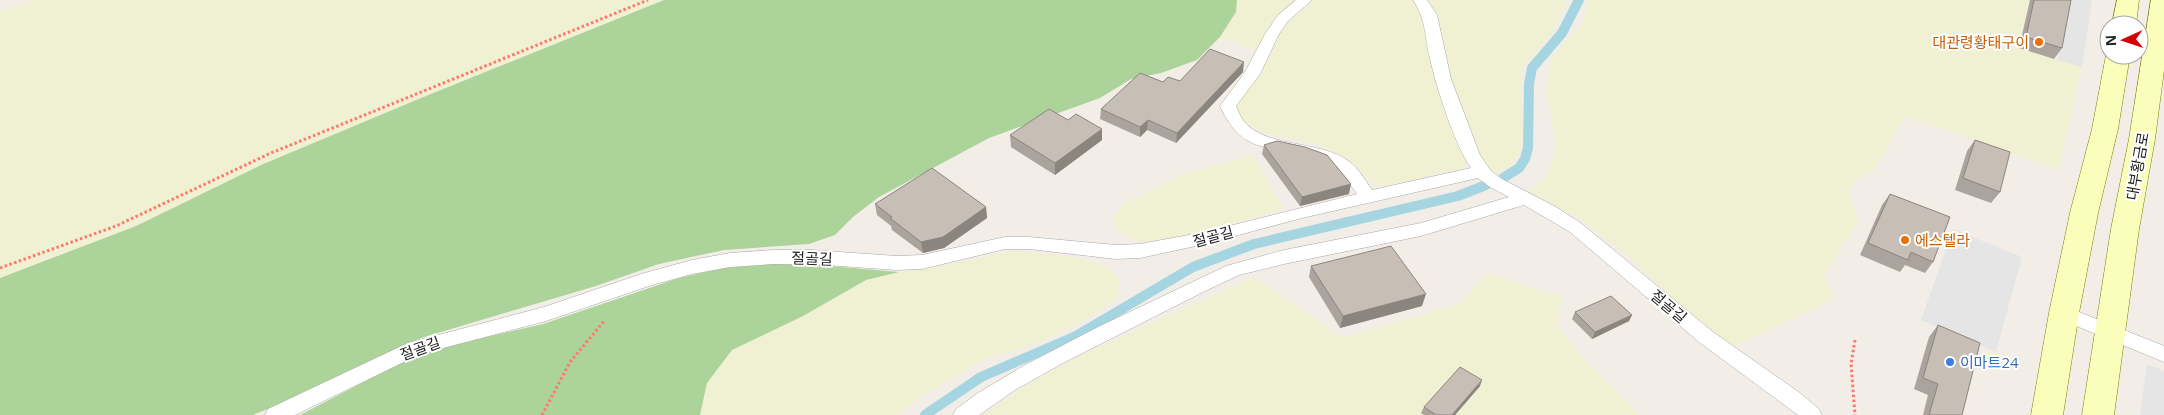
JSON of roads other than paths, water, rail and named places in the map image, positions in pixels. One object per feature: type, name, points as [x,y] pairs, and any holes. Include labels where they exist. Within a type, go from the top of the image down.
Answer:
[{"type":"main road","points":[[2126,15],[2128,0]]},
{"type":"main road","name":"대부황금로","points":[[2098,415],[2125,229],[2142,139],[2162,0]]},
{"type":"main road","points":[[2047,415],[2064,313],[2084,213],[2105,129],[2116,65]]},
{"type":"lane","points":[[1305,0],[1283,18],[1272,34],[1252,74],[1228,106],[1232,117],[1239,127],[1249,136],[1265,142],[1312,152],[1342,164],[1368,197]]},
{"type":"lane","name":"절골길","points":[[1420,0],[1430,15],[1436,56],[1444,79],[1472,156],[1482,171],[1496,183],[1550,210],[1576,228],[1706,337],[1793,399],[1812,415]]},
{"type":"lane","name":"절골길","points":[[275,415],[415,348],[546,314],[648,279],[692,267],[730,260],[811,257],[897,263],[922,262],[1005,243],[1029,243],[1116,252],[1140,251],[1204,238],[1482,171]]},
{"type":"lane","points":[[963,415],[986,398],[1104,332],[1185,292],[1241,268],[1301,253],[1407,233],[1492,210],[1526,198]]},
{"type":"lane","points":[[2064,313],[2164,354]]},
{"type":"waterway","points":[[1503,178],[1519,168],[1525,159],[1528,148],[1529,84],[1532,68],[1562,33],[1579,0]]},
{"type":"waterway","points":[[925,415],[981,377],[1076,336],[1193,267],[1254,244],[1458,196],[1486,185]]},
{"type":"place","name":"대관령황태구이","points":[[2039,42]]},
{"type":"place","name":"에스텔라","points":[[1905,240]]},
{"type":"place","name":"이마트24","points":[[1950,362]]}]
